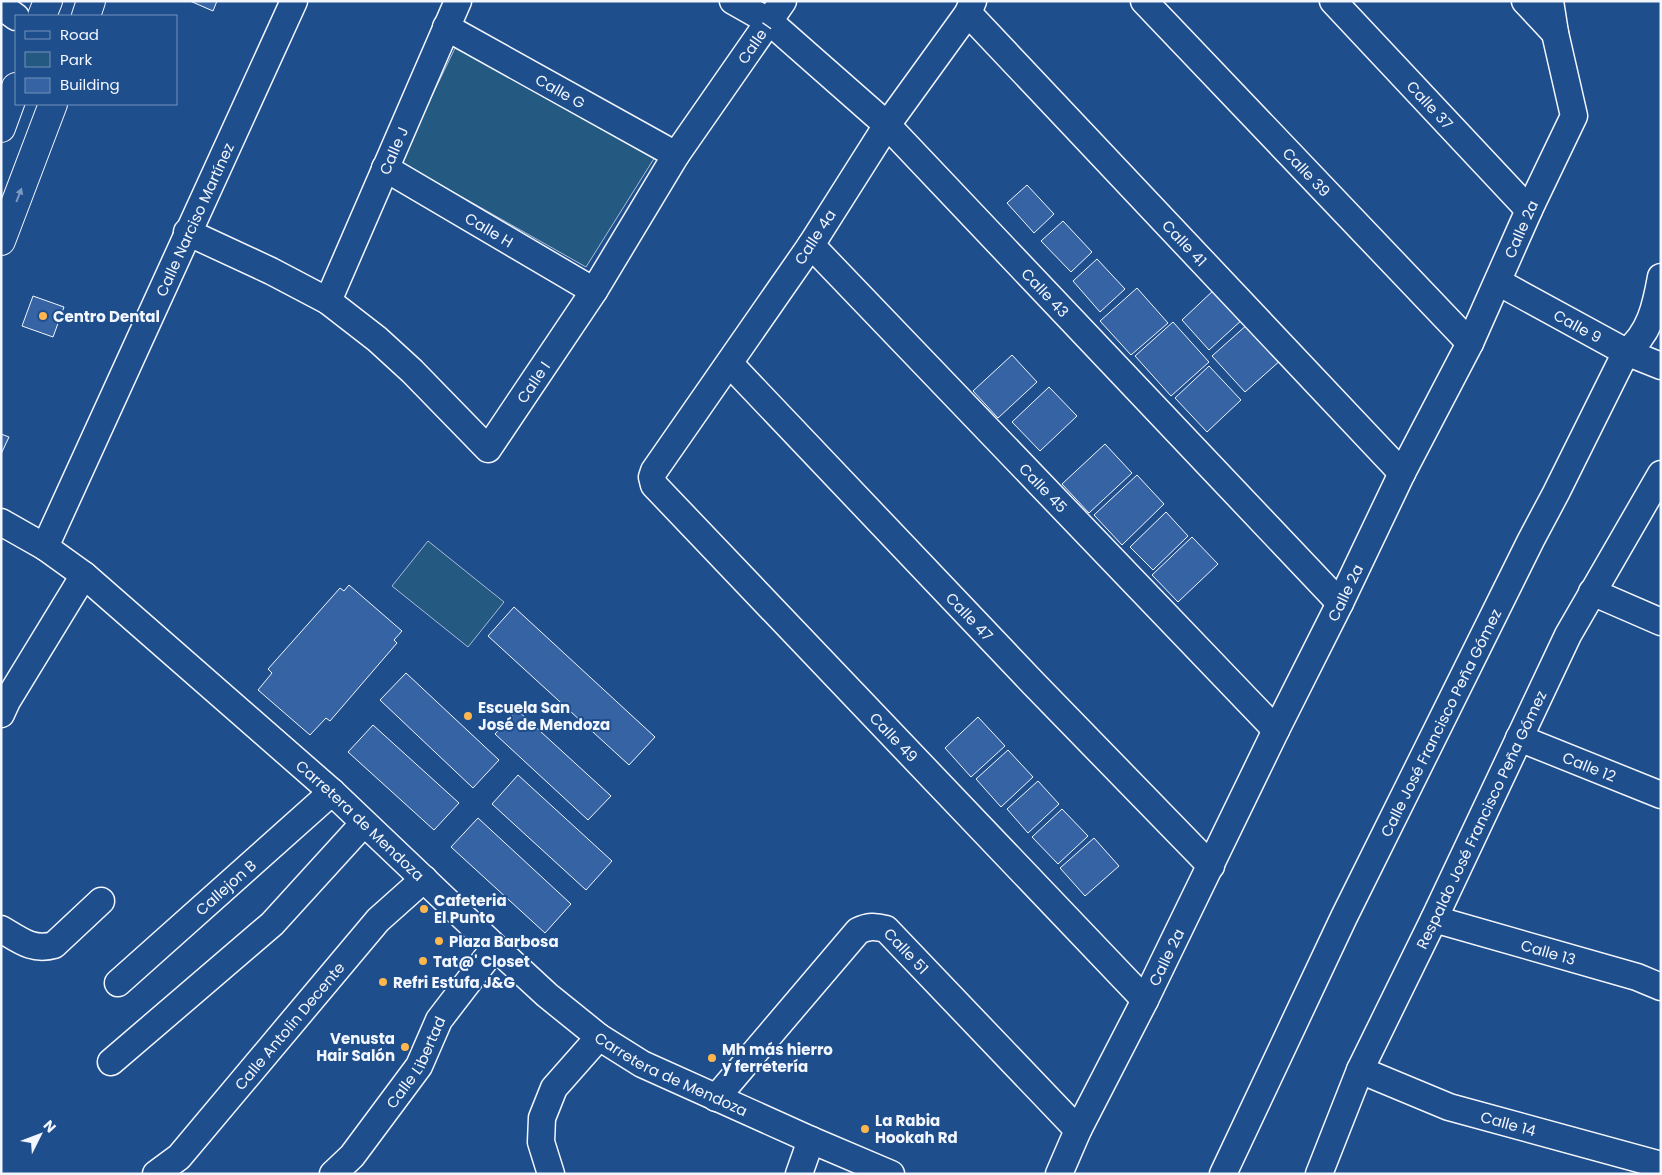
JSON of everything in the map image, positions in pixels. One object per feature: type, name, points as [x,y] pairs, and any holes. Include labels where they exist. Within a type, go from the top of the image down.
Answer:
[{"type":"main road","points":[[42,15],[48,1]]},
{"type":"main road","points":[[86,15],[91,1]]},
{"type":"main road","points":[[1,128],[15,90]]},
{"type":"main road","points":[[1,241],[53,105]]},
{"type":"street","name":"Calle Narciso Martínez","points":[[45,547],[187,232],[294,1]]},
{"type":"street","name":"Calle J","points":[[328,301],[458,1]]},
{"type":"street","name":"Calle 43","points":[[733,1],[776,11],[887,125],[1340,604]]},
{"type":"street","name":"Calle 39","points":[[1144,1],[1470,343]]},
{"type":"street","name":"Calle 37","points":[[1333,1],[1529,210]]},
{"type":"street","points":[[1525,1],[1555,33]]},
{"type":"street","name":"Calle 2a","points":[[1059,1174],[1078,1130],[1145,1000],[1276,730],[1340,604],[1402,473],[1470,343],[1529,210],[1574,116],[1555,33],[1550,1]]},
{"type":"street","points":[[1,6],[15,16]]},
{"type":"street","name":"Calle 4a","points":[[654,471],[811,245],[887,125],[971,7]]},
{"type":"street","name":"Calle 41","points":[[971,7],[1402,473]]},
{"type":"street","name":"Calle I","points":[[187,232],[271,271],[328,301],[377,339],[412,371],[488,449],[594,290],[676,154],[776,11]]},
{"type":"street","name":"Calle G","points":[[446,26],[676,154]]},
{"type":"street","name":"Calle H","points":[[385,168],[594,290]]},
{"type":"street","name":"Calle 45","points":[[811,245],[1276,730]]},
{"type":"street","name":"Calle 9","points":[[1498,282],[1626,352],[1661,366]]},
{"type":"street","name":"Calle José Francisco Peña Gómez","points":[[1223,1174],[1344,917],[1626,352],[1638,344],[1650,322],[1660,291]]},
{"type":"street","name":"Calle 47","points":[[730,364],[1034,684],[1211,866]]},
{"type":"street","name":"Calle 49","points":[[654,471],[652,477],[654,485],[1145,1000]]},
{"type":"street","name":"Respaldo José Francisco Peña Gómez","points":[[1318,1174],[1360,1070],[1434,919],[1568,635],[1661,474]]},
{"type":"street","name":"Carretera de Mendoza","points":[[1,522],[45,547],[84,575],[332,792],[494,947],[547,995],[599,1037],[642,1064],[891,1174]]},
{"type":"street","points":[[1,714],[7,701],[84,575]]},
{"type":"street","points":[[1592,592],[1661,622]]},
{"type":"street","name":"Calle 12","points":[[1519,738],[1661,795]]},
{"type":"street","name":"Callejon B","points":[[118,983],[332,792]]},
{"type":"street","points":[[111,1062],[272,924],[364,823]]},
{"type":"street","name":"Calle Antolin Decente","points":[[156,1174],[179,1157],[378,920],[424,879]]},
{"type":"street","points":[[1,929],[35,947],[44,948],[54,945],[101,901]]},
{"type":"street","name":"Calle 13","points":[[1434,919],[1637,977],[1661,987]]},
{"type":"street","name":"Calle 51","points":[[716,1098],[858,931],[866,927],[876,926],[886,929],[1078,1130]]},
{"type":"street","name":"Calle Libertad","points":[[333,1174],[352,1156],[419,1066],[439,1020],[494,947]]},
{"type":"street","points":[[551,1174],[541,1142],[542,1118],[554,1088],[599,1037]]},
{"type":"street","name":"Calle 14","points":[[1360,1070],[1450,1108],[1661,1165]]},
{"type":"street","points":[[799,1174],[811,1140]]},
{"type":"green space","points":[[457,44],[655,157],[586,267],[400,162]]},
{"type":"green space","points":[[428,541],[504,602],[468,647],[392,586]]},
{"type":"building","points":[[190,1],[217,1],[213,11]]},
{"type":"building","points":[[1027,185],[1054,214],[1034,233],[1007,203]]},
{"type":"building","points":[[1063,221],[1092,252],[1071,272],[1041,241]]},
{"type":"building","points":[[1097,259],[1125,289],[1100,312],[1073,281]]},
{"type":"building","points":[[1137,288],[1168,323],[1131,355],[1100,321]]},
{"type":"building","points":[[1216,288],[1244,318],[1209,350],[1182,320]]},
{"type":"building","name":"Centro Dental","points":[[33,296],[64,307],[53,337],[22,326]]},
{"type":"building","points":[[1173,322],[1209,362],[1171,396],[1135,356]]},
{"type":"building","points":[[1249,323],[1282,359],[1245,392],[1212,356]]},
{"type":"building","points":[[1012,355],[1037,382],[998,418],[973,391]]},
{"type":"building","points":[[1209,366],[1241,400],[1207,432],[1175,398]]},
{"type":"building","points":[[1049,387],[1077,416],[1040,451],[1012,422]]},
{"type":"building","points":[[1,434],[9,437],[1,454]]},
{"type":"building","points":[[1105,444],[1132,473],[1089,513],[1062,484]]},
{"type":"building","points":[[1137,475],[1164,504],[1122,545],[1094,515]]},
{"type":"building","points":[[1166,512],[1188,536],[1153,570],[1130,547]]},
{"type":"building","points":[[1192,537],[1218,564],[1178,602],[1152,575]]},
{"type":"building","points":[[349,585],[402,631],[394,640],[397,643],[330,721],[326,718],[310,735],[258,690],[272,673],[268,669],[340,588],[344,591]]},
{"type":"building","points":[[514,607],[655,737],[629,765],[488,636]]},
{"type":"building","points":[[406,673],[499,760],[473,788],[380,700]]},
{"type":"building","points":[[517,710],[611,796],[588,820],[495,734]]},
{"type":"building","points":[[978,717],[1005,746],[971,777],[945,748]]},
{"type":"building","points":[[373,725],[459,803],[434,830],[348,752]]},
{"type":"building","points":[[1008,750],[1033,777],[1001,807],[976,779]]},
{"type":"building","points":[[518,775],[612,861],[586,890],[492,804]]},
{"type":"building","points":[[1038,781],[1059,804],[1028,833],[1007,809]]},
{"type":"building","points":[[1062,809],[1088,836],[1058,864],[1032,837]]},
{"type":"building","points":[[478,818],[571,904],[545,933],[451,847]]},
{"type":"building","points":[[1094,838],[1119,866],[1085,896],[1060,868]]},
{"type":"place","name":"Centro Dental","points":[[43,316]]},
{"type":"place","name":"Escuela San José de Mendoza","points":[[468,716]]},
{"type":"place","name":"Cafeteria El Punto","points":[[424,909]]},
{"type":"place","name":"Plaza Barbosa","points":[[439,941]]},
{"type":"place","name":"Tat@' Closet","points":[[423,961]]},
{"type":"place","name":"Refri Estufa J&G","points":[[383,982]]},
{"type":"place","name":"Venusta Hair Salón","points":[[405,1047]]},
{"type":"place","name":"Mh más hierro y ferretería","points":[[712,1058]]},
{"type":"place","name":"La Rabia Hookah Rd","points":[[865,1129]]}]
